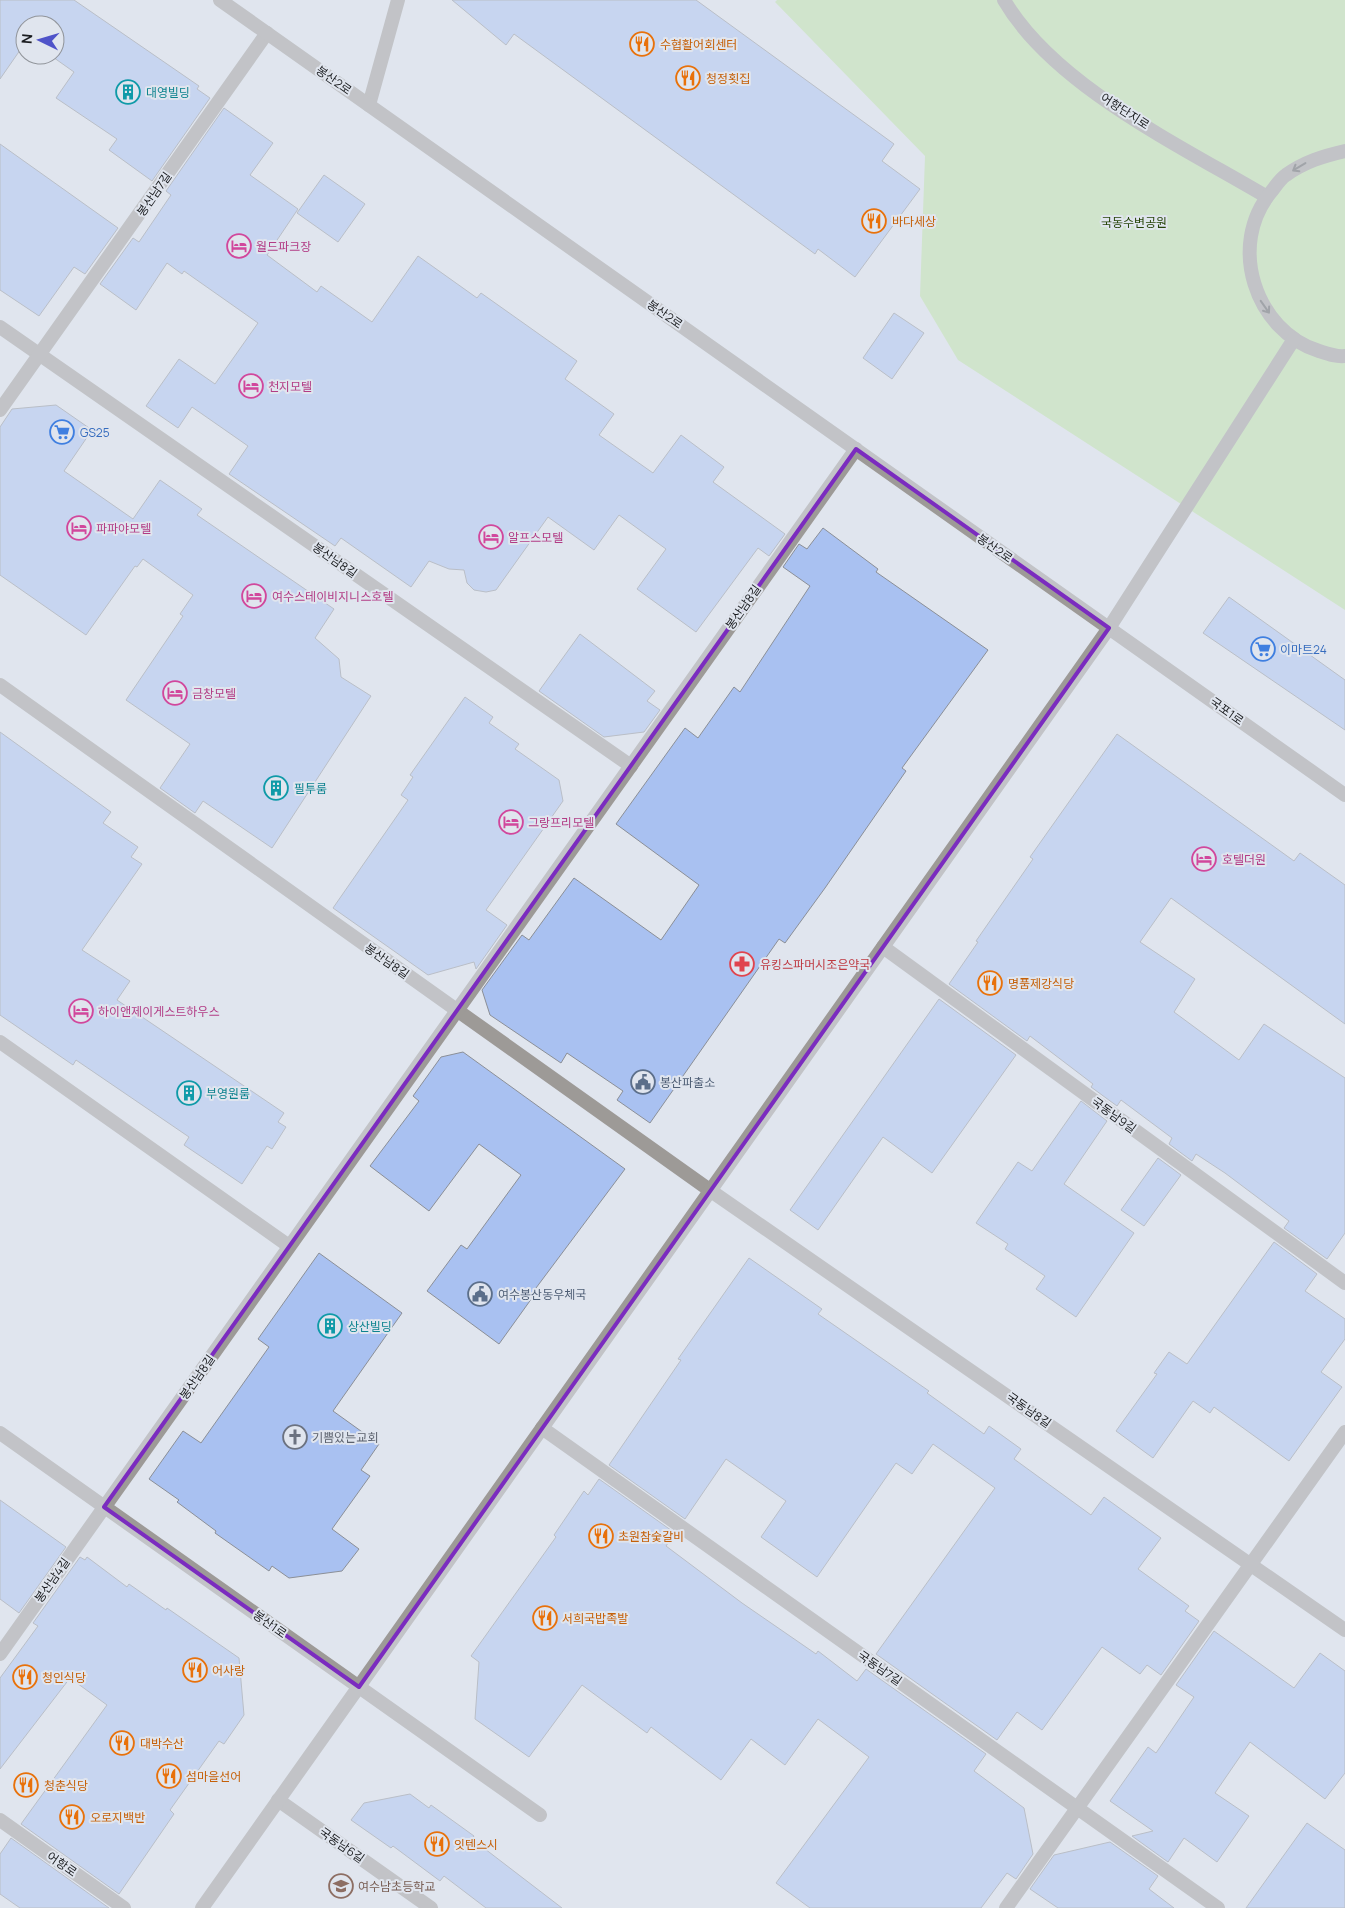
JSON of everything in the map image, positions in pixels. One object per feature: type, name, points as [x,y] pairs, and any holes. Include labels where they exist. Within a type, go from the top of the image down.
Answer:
[{"type":"street","name":"봉산2로","points":[[220,0],[1109,628]]},
{"type":"street","points":[[369,105],[398,0]]},
{"type":"street","name":"어항단지로","points":[[1004,0],[1011,13],[1051,57],[1110,104],[1267,197]]},
{"type":"street","name":"봉산남7길","points":[[0,410],[267,33]]},
{"type":"street","points":[[1345,151],[1312,159],[1284,176],[1262,202],[1250,234],[1249,267],[1259,299],[1278,327],[1305,347],[1338,357],[1345,356]]},
{"type":"street","points":[[0,327],[40,355]]},
{"type":"street","points":[[202,1908],[1109,628],[1294,338]]},
{"type":"street","name":"봉산남8길","points":[[40,355],[631,766]]},
{"type":"street","name":"봉산남8길","points":[[104,1507],[856,449]]},
{"type":"street","name":"국포1로","points":[[1109,628],[1345,795]]},
{"type":"street","name":"봉산남8길","points":[[0,686],[457,1010]]},
{"type":"street","name":"국동남9길","points":[[883,947],[1345,1283]]},
{"type":"street","name":"국동남8길","points":[[457,1010],[711,1191],[1251,1563],[1345,1630]]},
{"type":"street","points":[[0,1042],[289,1246]]},
{"type":"street","name":"국동남7길","points":[[542,1428],[1218,1908]]},
{"type":"street","points":[[1006,1908],[1345,1432]]},
{"type":"street","name":"봉산1로","points":[[0,1433],[540,1815]]},
{"type":"street","name":"봉산남4길","points":[[0,1654],[104,1507]]},
{"type":"street","name":"국동남6길","points":[[278,1800],[431,1908]]},
{"type":"street","name":"어항로","points":[[0,1820],[124,1908]]},
{"type":"highlighted area","points":[[856,449],[1109,628],[359,1687],[104,1507]]},
{"type":"green space","name":"국동수변공원","points":[[777,0],[1345,0],[1345,610],[958,360],[920,296],[925,156],[775,2]]},
{"type":"building","name":"대영빌딩","points":[[0,0],[74,0],[199,86],[197,89],[210,98],[152,181],[109,150],[117,139],[56,98],[74,72],[64,65],[65,15],[15,15],[15,57],[0,79]]},
{"type":"building","points":[[452,0],[696,0],[894,144],[882,161],[920,189],[855,277],[818,249],[815,254],[514,34],[506,45]]},
{"type":"building","points":[[224,108],[273,143],[250,175],[298,209],[267,255],[317,292],[321,286],[372,322],[418,256],[477,298],[481,293],[577,361],[565,379],[614,414],[599,435],[653,473],[681,435],[724,467],[713,482],[785,534],[769,556],[758,548],[696,632],[637,589],[666,549],[619,515],[594,550],[548,517],[496,590],[486,592],[474,590],[467,583],[464,570],[449,569],[429,561],[411,587],[341,538],[335,546],[229,474],[248,446],[192,407],[178,428],[146,406],[179,359],[215,384],[258,323],[184,271],[182,274],[167,263],[136,310],[100,284],[133,238],[139,242],[171,195],[166,191]]},
{"type":"building","points":[[0,144],[118,228],[85,274],[74,267],[39,316],[0,290]]},
{"type":"building","points":[[324,175],[365,204],[338,242],[297,213]]},
{"type":"building","points":[[894,313],[924,333],[892,379],[863,358]]},
{"type":"building","points":[[56,405],[92,430],[64,471],[133,519],[160,480],[202,509],[197,515],[334,609],[315,638],[339,659],[341,677],[371,696],[272,848],[203,801],[195,813],[160,788],[190,744],[126,700],[183,616],[180,614],[193,595],[143,559],[137,567],[135,566],[86,635],[0,575],[0,427],[12,409]]},
{"type":"building","points":[[823,528],[878,569],[876,572],[988,650],[902,768],[906,771],[825,888],[785,943],[779,939],[650,1123],[617,1100],[623,1091],[567,1053],[561,1063],[490,1015],[482,990],[522,935],[529,940],[574,878],[661,940],[699,885],[616,824],[685,728],[698,738],[734,687],[740,692],[810,586],[783,567],[799,544],[807,549]]},
{"type":"building","points":[[1229,597],[1345,680],[1345,730],[1203,633]]},
{"type":"building","points":[[580,634],[655,691],[647,701],[660,710],[644,732],[604,737],[539,691]]},
{"type":"building","points":[[465,697],[493,717],[489,723],[519,744],[515,749],[559,780],[563,801],[486,910],[507,925],[476,969],[474,962],[428,975],[333,908],[408,800],[401,795],[413,777],[410,775]]},
{"type":"building","points":[[0,732],[111,812],[103,823],[138,847],[131,857],[142,864],[82,950],[130,981],[117,1000],[284,1113],[278,1122],[286,1127],[272,1149],[267,1146],[242,1184],[184,1145],[189,1137],[76,1060],[73,1065],[0,1015]]},
{"type":"building","points":[[1117,734],[1294,861],[1300,853],[1345,885],[1345,1024],[1171,898],[1140,942],[1195,979],[1174,1012],[1239,1060],[1264,1024],[1345,1078],[1345,1233],[1327,1259],[1284,1228],[1289,1221],[1225,1173],[1196,1154],[1192,1161],[1169,1144],[1172,1138],[1121,1100],[1117,1106],[1091,1087],[1093,1084],[1030,1036],[1027,1041],[949,984],[978,942],[976,941],[1033,859],[1030,857]]},
{"type":"building","points":[[939,999],[1016,1055],[932,1173],[883,1137],[818,1230],[790,1210]]},
{"type":"building","points":[[463,1052],[625,1169],[530,1296],[532,1298],[499,1344],[427,1291],[461,1245],[467,1249],[521,1175],[479,1144],[429,1211],[370,1166],[419,1101],[413,1096],[441,1057]]},
{"type":"building","points":[[1081,1101],[1107,1121],[1064,1184],[1134,1233],[1076,1317],[1036,1289],[1045,1276],[1005,1249],[1008,1244],[976,1223],[1018,1162],[1032,1171]]},
{"type":"building","points":[[1158,1158],[1181,1175],[1144,1226],[1121,1210]]},
{"type":"building","points":[[1274,1242],[1317,1274],[1305,1291],[1345,1319],[1345,1339],[1321,1372],[1342,1387],[1289,1461],[1214,1407],[1210,1413],[1193,1401],[1153,1458],[1116,1431],[1157,1374],[1154,1373],[1169,1352],[1187,1364]]},
{"type":"building","points":[[319,1253],[402,1313],[333,1411],[379,1444],[361,1470],[370,1476],[332,1529],[359,1549],[342,1571],[289,1578],[272,1566],[269,1571],[215,1533],[216,1531],[177,1502],[179,1500],[149,1479],[183,1431],[201,1443],[269,1347],[258,1339]]},
{"type":"building","points":[[749,1258],[822,1309],[818,1314],[929,1391],[927,1393],[984,1434],[989,1426],[1021,1449],[1014,1459],[1091,1515],[1104,1497],[1161,1538],[1138,1569],[1189,1606],[1185,1611],[1199,1621],[1161,1675],[1147,1665],[1140,1674],[1102,1647],[1042,1730],[1017,1712],[997,1740],[876,1654],[995,1488],[933,1444],[912,1474],[896,1463],[817,1577],[761,1537],[786,1501],[726,1459],[685,1519],[609,1465],[681,1360],[678,1359]]},
{"type":"building","points":[[599,1479],[675,1533],[666,1546],[742,1603],[816,1654],[818,1651],[857,1681],[866,1669],[986,1754],[974,1771],[1024,1808],[1033,1854],[1016,1879],[1007,1873],[981,1908],[810,1908],[776,1883],[869,1757],[818,1719],[785,1765],[751,1739],[721,1780],[651,1727],[647,1733],[582,1685],[529,1757],[475,1719],[479,1662],[471,1656],[556,1537],[554,1535],[584,1491],[588,1495]]},
{"type":"building","points":[[0,1500],[66,1547],[19,1613],[0,1599]]},
{"type":"building","points":[[80,1557],[85,1560],[87,1557],[127,1587],[129,1584],[166,1610],[167,1608],[239,1658],[244,1715],[224,1744],[219,1741],[170,1810],[174,1814],[119,1894],[21,1824],[107,1705],[70,1678],[0,1769],[0,1678],[38,1626],[33,1623]]},
{"type":"building","points":[[1214,1631],[1294,1688],[1320,1653],[1345,1671],[1345,1773],[1325,1799],[1250,1742],[1215,1793],[1249,1816],[1217,1862],[1184,1838],[1168,1862],[1132,1836],[1153,1831],[1110,1801],[1148,1747],[1156,1753],[1194,1697],[1176,1685]]},
{"type":"building","points":[[410,1794],[429,1808],[431,1805],[474,1836],[472,1839],[562,1908],[486,1908],[444,1876],[440,1881],[393,1846],[391,1848],[351,1820],[364,1803]]},
{"type":"building","points":[[1307,1823],[1345,1850],[1345,1908],[1246,1908]]},
{"type":"building","points":[[11,1838],[109,1908],[20,1908],[0,1894],[0,1854]]},
{"type":"building","points":[[1110,1842],[1158,1876],[1149,1889],[1174,1908],[1058,1908],[1030,1889],[1054,1855]]},
{"type":"place","name":"수협활어회센터","points":[[642,44]]},
{"type":"place","name":"청정횟집","points":[[688,78]]},
{"type":"place","name":"대영빌딩","points":[[128,92]]},
{"type":"place","name":"바다세상","points":[[874,221]]},
{"type":"place","name":"월드파크장","points":[[239,246]]},
{"type":"place","name":"천지모텔","points":[[251,386]]},
{"type":"place","name":"GS25","points":[[62,432]]},
{"type":"place","name":"파파야모텔","points":[[79,528]]},
{"type":"place","name":"알프스모텔","points":[[491,537]]},
{"type":"place","name":"여수스테이비지니스호텔","points":[[254,596]]},
{"type":"place","name":"이마트24","points":[[1263,649]]},
{"type":"place","name":"금창모텔","points":[[175,693]]},
{"type":"place","name":"필투룸","points":[[276,788]]},
{"type":"place","name":"그랑프리모텔","points":[[511,822]]},
{"type":"place","name":"호텔더원","points":[[1204,859]]},
{"type":"place","name":"유킹스파머시조은약국","points":[[742,964]]},
{"type":"place","name":"명품제강식당","points":[[990,983]]},
{"type":"place","name":"하이앤제이게스트하우스","points":[[81,1011]]},
{"type":"place","name":"봉산파출소","points":[[643,1082]]},
{"type":"place","name":"부영원룸","points":[[189,1093]]},
{"type":"place","name":"여수봉산동우체국","points":[[480,1294]]},
{"type":"place","name":"상산빌딩","points":[[330,1326]]},
{"type":"place","name":"기쁨있는교회","points":[[295,1437]]},
{"type":"place","name":"초원참숯갈비","points":[[601,1536]]},
{"type":"place","name":"서희국밥족발","points":[[545,1618]]},
{"type":"place","name":"어사랑","points":[[195,1670]]},
{"type":"place","name":"청인식당","points":[[25,1677]]},
{"type":"place","name":"대박수산","points":[[122,1743]]},
{"type":"place","name":"섬마을선어","points":[[169,1776]]},
{"type":"place","name":"청춘식당","points":[[26,1785]]},
{"type":"place","name":"오로지백반","points":[[72,1817]]},
{"type":"place","name":"잇텐스시","points":[[437,1844]]},
{"type":"place","name":"여수남초등학교","points":[[341,1886]]}]
